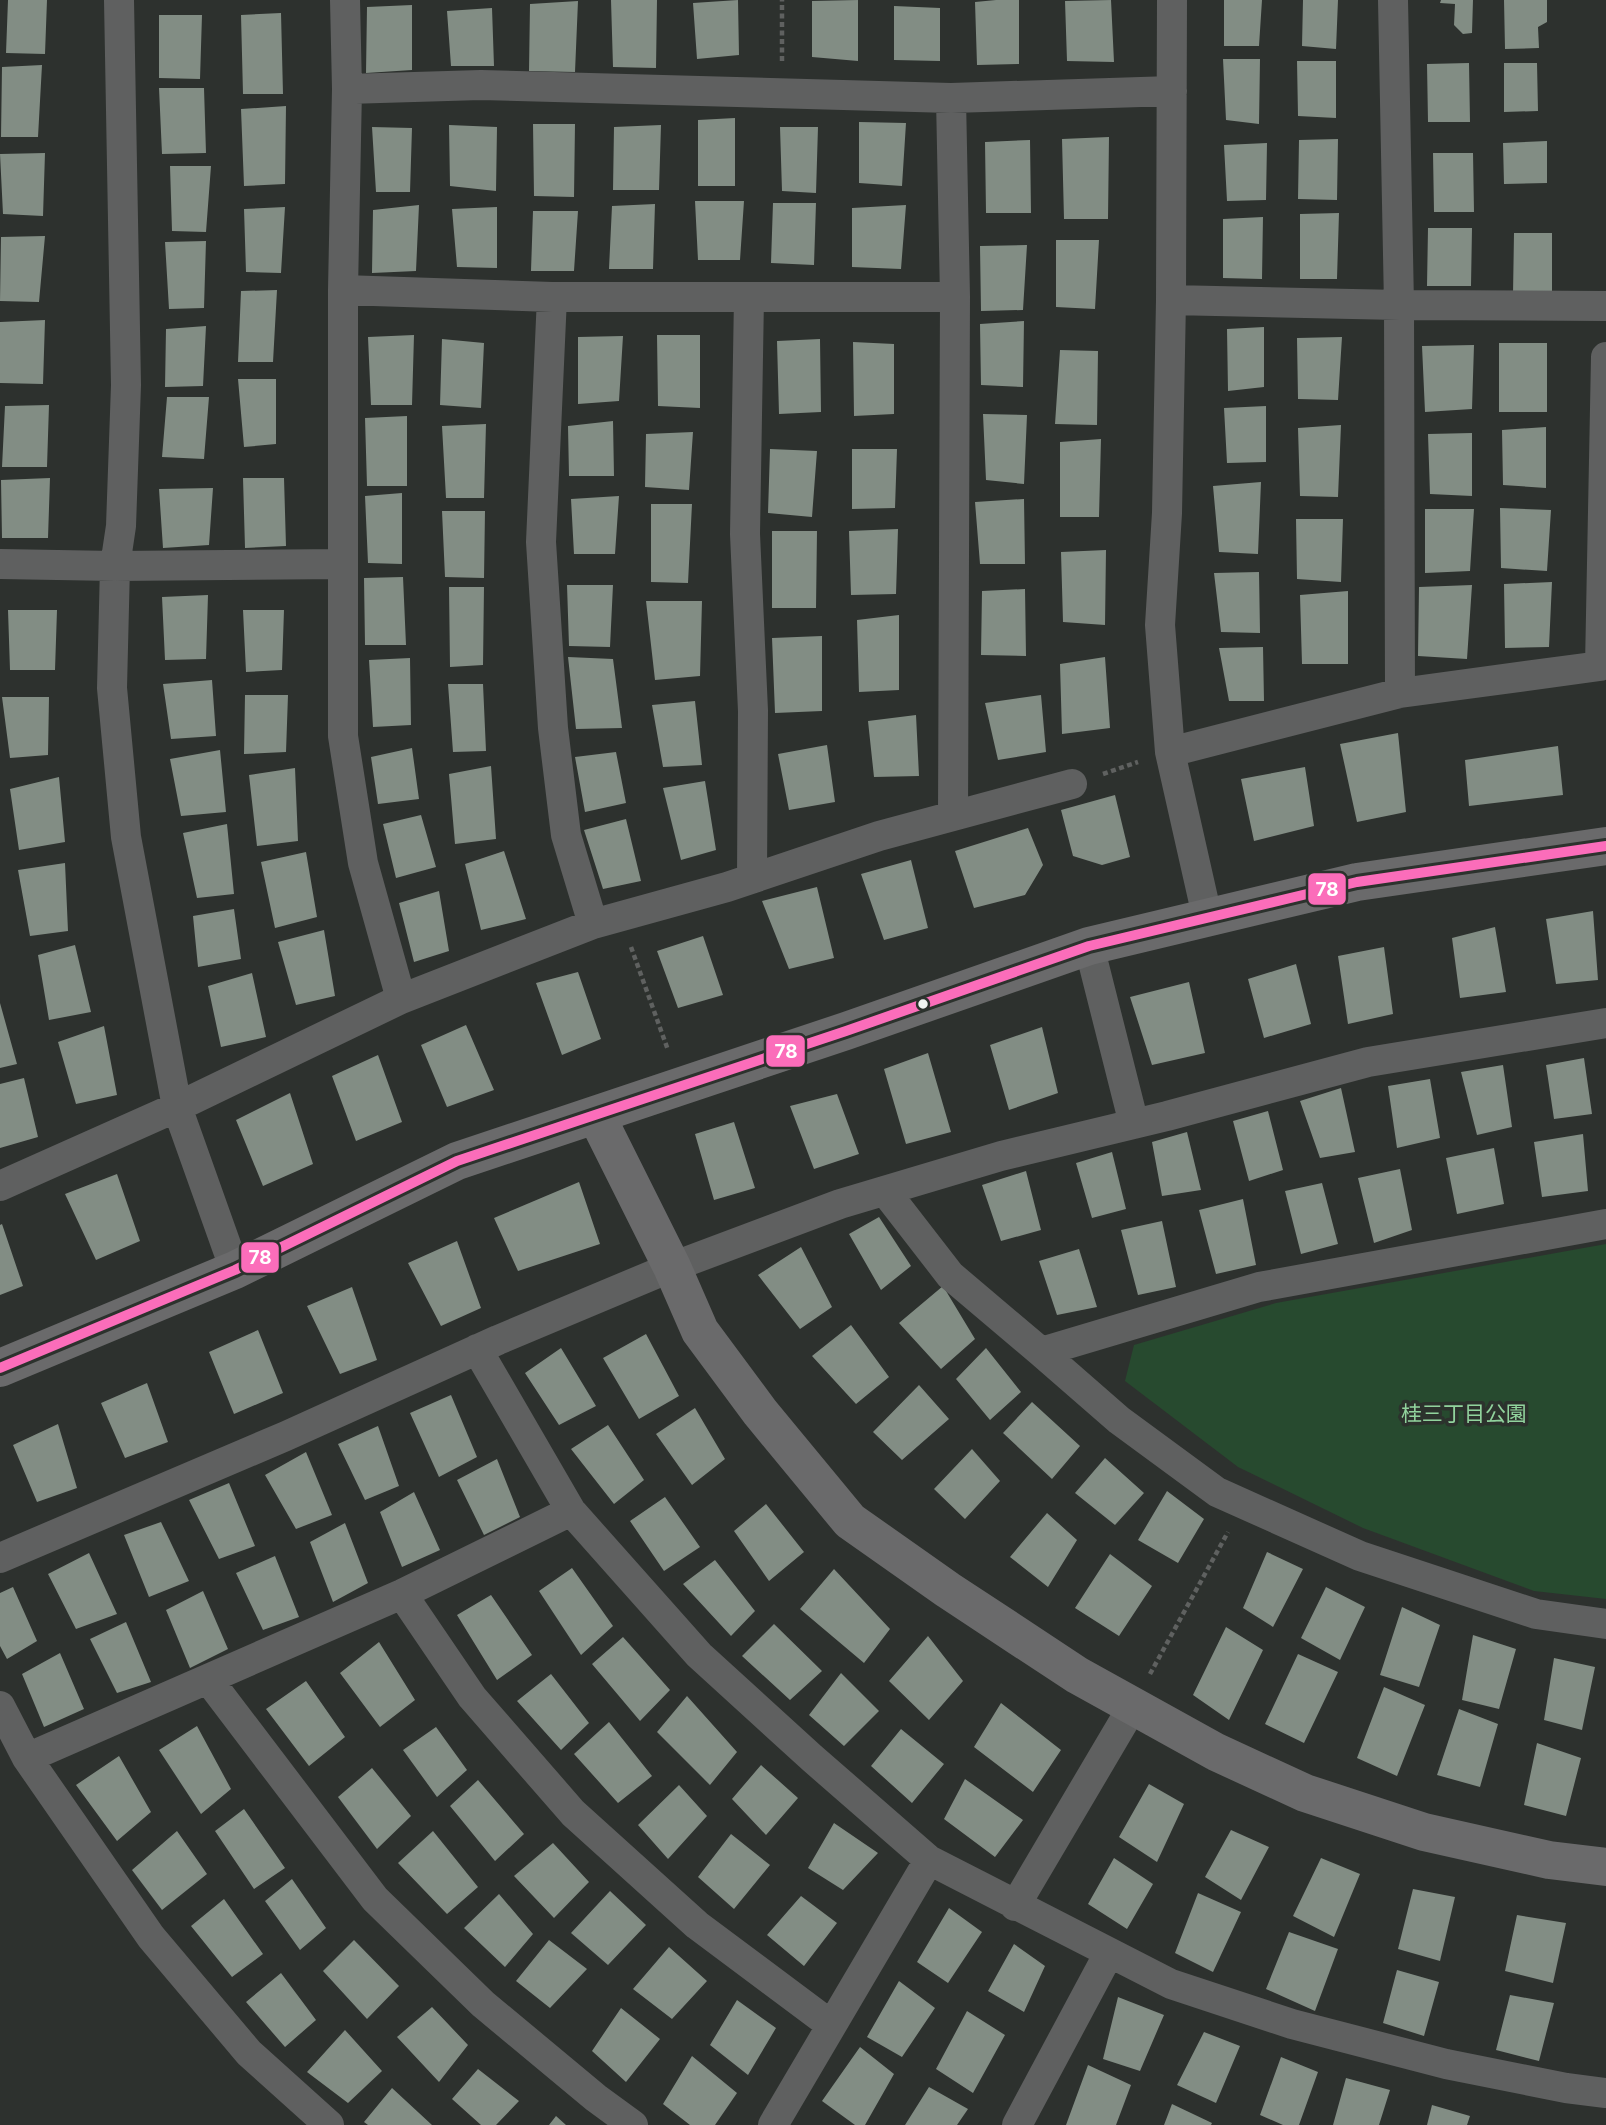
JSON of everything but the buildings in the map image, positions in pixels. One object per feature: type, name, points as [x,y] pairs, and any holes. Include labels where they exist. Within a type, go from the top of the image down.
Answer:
[{"type":"street","points":[[118,0],[126,385],[121,526],[115,566],[112,688],[125,837],[177,1107],[235,1270]]},
{"type":"street","points":[[345,0],[347,89],[343,290],[343,736],[363,863],[401,999]]},
{"type":"street","points":[[1172,0],[1173,192],[1167,513],[1160,625],[1170,752],[1208,916]]},
{"type":"street","points":[[1393,0],[1399,305],[1400,693]]},
{"type":"street","points":[[347,89],[481,85],[951,98],[1172,91]]},
{"type":"street","points":[[951,98],[955,298],[953,816]]},
{"type":"street","points":[[343,290],[552,296],[955,298]]},
{"type":"street","points":[[552,296],[541,542],[552,728],[566,835],[606,920]]},
{"type":"street","points":[[749,296],[745,534],[753,711],[752,878]]},
{"type":"street","points":[[1171,300],[1606,306]]},
{"type":"street","points":[[1170,752],[1400,693],[1600,666],[1606,357]]},
{"type":"street","points":[[0,564],[342,564]]},
{"type":"street","points":[[0,1186],[177,1107],[401,999],[606,920],[752,878],[879,836],[1072,784]]},
{"type":"street","points":[[0,1368],[235,1270],[457,1161],[846,1031],[1089,946],[1357,882],[1606,846]]},
{"type":"street","points":[[1089,946],[1134,1124]]},
{"type":"street","points":[[0,1558],[286,1436],[477,1349],[671,1268],[840,1204],[1002,1156],[1368,1062],[1606,1023]]},
{"type":"street","points":[[596,1115],[700,1331],[760,1412],[850,1521],[1077,1675],[1216,1752],[1305,1793],[1424,1832],[1549,1860],[1606,1867]]},
{"type":"street","points":[[885,1191],[950,1275],[1119,1420],[1217,1492],[1360,1556],[1536,1614],[1606,1624]]},
{"type":"street","points":[[1041,1352],[1259,1287],[1606,1224]]},
{"type":"street","points":[[477,1349],[571,1511],[699,1655],[929,1860],[1171,1984],[1292,2024],[1446,2064],[1566,2088],[1606,2093]]},
{"type":"street","points":[[27,1758],[402,1594],[571,1511]]},
{"type":"street","points":[[402,1594],[472,1697],[573,1813],[696,1925],[831,2025]]},
{"type":"street","points":[[208,1679],[375,1899],[483,2004],[596,2098],[634,2125]]},
{"type":"street","points":[[0,1706],[27,1758],[151,1937],[249,2053],[329,2125]]},
{"type":"street","points":[[1015,1906],[1133,1706]]},
{"type":"street","points":[[772,2125],[929,1860]]},
{"type":"street","points":[[1017,2125],[1109,1953]]},
{"type":"path","points":[[782,0],[782,93]]},
{"type":"path","points":[[1072,784],[1170,752]]},
{"type":"path","points":[[606,920],[668,1051]]},
{"type":"path","points":[[1133,1706],[1243,1504]]},
{"type":"green space","name":"桂三丁目公園","points":[[1606,1244],[1606,1599],[1534,1591],[1363,1528],[1238,1467],[1125,1381],[1134,1345],[1276,1303]]},
{"type":"transit line","name":"78","points":[[0,1368],[235,1270],[457,1161],[846,1031],[1089,946],[1357,882],[1606,846]]}]
